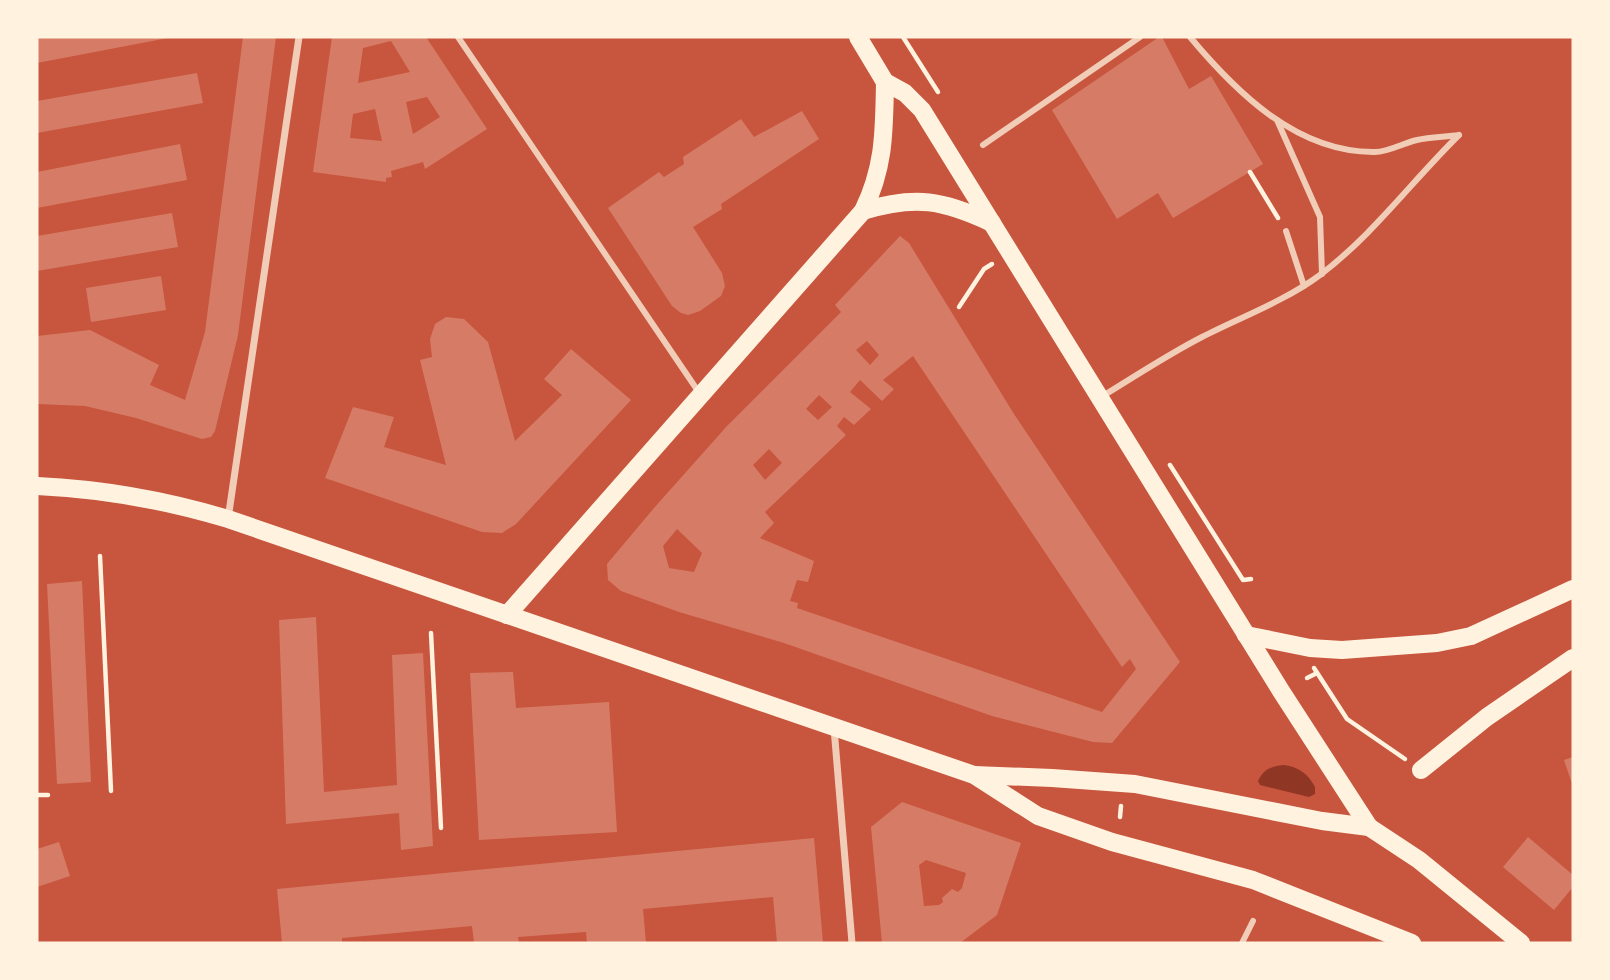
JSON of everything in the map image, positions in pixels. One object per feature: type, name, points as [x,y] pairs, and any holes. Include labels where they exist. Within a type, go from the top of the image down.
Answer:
[{"type":"main road","points":[[858,37],[885,82],[905,93],[922,110],[1246,635],[1369,827],[1419,860],[1521,943]]},
{"type":"main road","points":[[507,615],[863,211],[876,185],[882,153],[885,82]]},
{"type":"main road","points":[[863,211],[890,203],[919,200],[950,205],[992,223]]},
{"type":"main road","points":[[37,486],[131,495],[228,519],[974,775],[1038,816],[1112,842],[1253,880],[1412,943]]},
{"type":"main road","points":[[1246,635],[1310,648],[1342,650],[1415,646],[1471,636],[1573,589]]},
{"type":"main road","points":[[1421,770],[1496,710],[1573,657]]},
{"type":"main road","points":[[974,775],[1135,785],[1322,821],[1369,827]]},
{"type":"street","points":[[228,519],[299,37]]},
{"type":"street","points":[[458,37],[701,396]]},
{"type":"street","points":[[983,145],[1140,37]]},
{"type":"street","points":[[1101,397],[1200,338],[1304,286],[1322,274],[1380,222],[1460,135],[1417,140],[1378,153],[1341,149],[1293,130],[1244,96],[1190,37]]},
{"type":"street","points":[[1277,119],[1320,217],[1322,274]]},
{"type":"street","points":[[1286,231],[1304,286]]},
{"type":"street","points":[[834,727],[852,943]]},
{"type":"street","points":[[1242,943],[1253,921]]},
{"type":"path","points":[[1250,172],[1286,231]]},
{"type":"path","points":[[959,307],[984,269],[992,264]]},
{"type":"path","points":[[100,555],[111,791]]},
{"type":"path","points":[[1242,580],[1251,579]]},
{"type":"path","points":[[431,633],[441,828]]},
{"type":"path","points":[[1307,678],[1316,671],[1347,719],[1401,756]]},
{"type":"path","points":[[37,795],[48,794]]},
{"type":"path","points":[[1119,817],[1121,806]]},
{"type":"shaded area","points":[[1284,765],[1299,769],[1306,775],[1315,787],[1315,794],[1309,797],[1260,785],[1258,781],[1266,771]]},
{"type":"building","points":[[37,37],[168,37],[168,38],[37,63]]},
{"type":"building","points":[[243,37],[276,37],[238,335],[215,431],[211,437],[202,439],[136,418],[85,406],[37,404],[37,336],[90,330],[159,365],[150,385],[185,400],[205,332]]},
{"type":"building","points":[[332,37],[426,37],[487,129],[425,169],[423,162],[391,171],[392,177],[386,178],[386,182],[313,172]],"holes":[[[391,41],[410,72],[358,83],[363,48]],[[427,97],[440,117],[413,134],[406,102]],[[375,109],[382,141],[350,138],[353,114]]]},
{"type":"building","points":[[1162,37],[1189,89],[1211,76],[1263,164],[1173,218],[1158,193],[1117,219],[1052,110]]},
{"type":"building","points":[[197,73],[203,103],[37,133],[37,101]]},
{"type":"building","points":[[802,111],[819,139],[721,204],[722,209],[693,227],[722,273],[725,286],[721,296],[700,311],[688,315],[681,313],[672,306],[608,208],[659,172],[664,177],[684,164],[683,157],[741,119],[754,137]]},
{"type":"building","points":[[180,144],[187,180],[37,208],[37,172]]},
{"type":"building","points":[[172,213],[178,247],[37,271],[37,236]]},
{"type":"building","points":[[900,236],[909,243],[1014,414],[1180,662],[1112,743],[1093,742],[992,716],[784,643],[679,612],[621,591],[608,580],[607,564],[727,426],[841,312],[835,305]],"holes":[[[867,341],[879,355],[870,365],[856,350]],[[913,356],[1122,667],[1130,659],[1136,669],[1102,712],[797,608],[798,603],[790,601],[797,580],[808,582],[814,561],[760,538],[774,523],[765,512],[846,435],[837,426],[844,417],[854,425],[871,409],[850,392],[860,380],[882,401],[894,389],[883,380]],[[819,395],[832,407],[818,420],[806,409]],[[769,449],[782,463],[765,480],[753,465]],[[677,529],[702,553],[694,572],[669,568],[663,546]]]},
{"type":"building","points":[[161,276],[166,310],[91,322],[86,288]]},
{"type":"building","points":[[446,317],[464,319],[488,342],[515,441],[562,395],[544,379],[571,349],[631,400],[516,524],[502,533],[482,532],[325,478],[353,407],[394,417],[384,447],[446,465],[420,360],[432,357],[430,339],[435,324]]},
{"type":"building","points":[[82,581],[91,782],[57,784],[47,584]]},
{"type":"building","points":[[316,617],[324,792],[397,785],[392,655],[423,653],[433,846],[401,850],[399,813],[286,824],[279,620]]},
{"type":"building","points":[[513,672],[516,708],[609,702],[617,832],[479,840],[470,673]]},
{"type":"building","points":[[1573,757],[1573,787],[1564,760]]},
{"type":"building","points":[[902,802],[1021,843],[997,915],[960,943],[882,943],[871,827]],"holes":[[[926,860],[966,873],[962,888],[958,892],[952,889],[939,905],[924,906],[919,865]]]},
{"type":"building","points":[[1528,837],[1573,875],[1573,887],[1554,910],[1503,867]]},
{"type":"building","points":[[814,838],[823,943],[777,943],[773,897],[643,909],[646,943],[587,943],[586,932],[518,937],[519,943],[474,943],[472,926],[342,938],[342,943],[282,943],[277,889]]},
{"type":"building","points":[[59,842],[70,876],[37,887],[37,849]]}]
